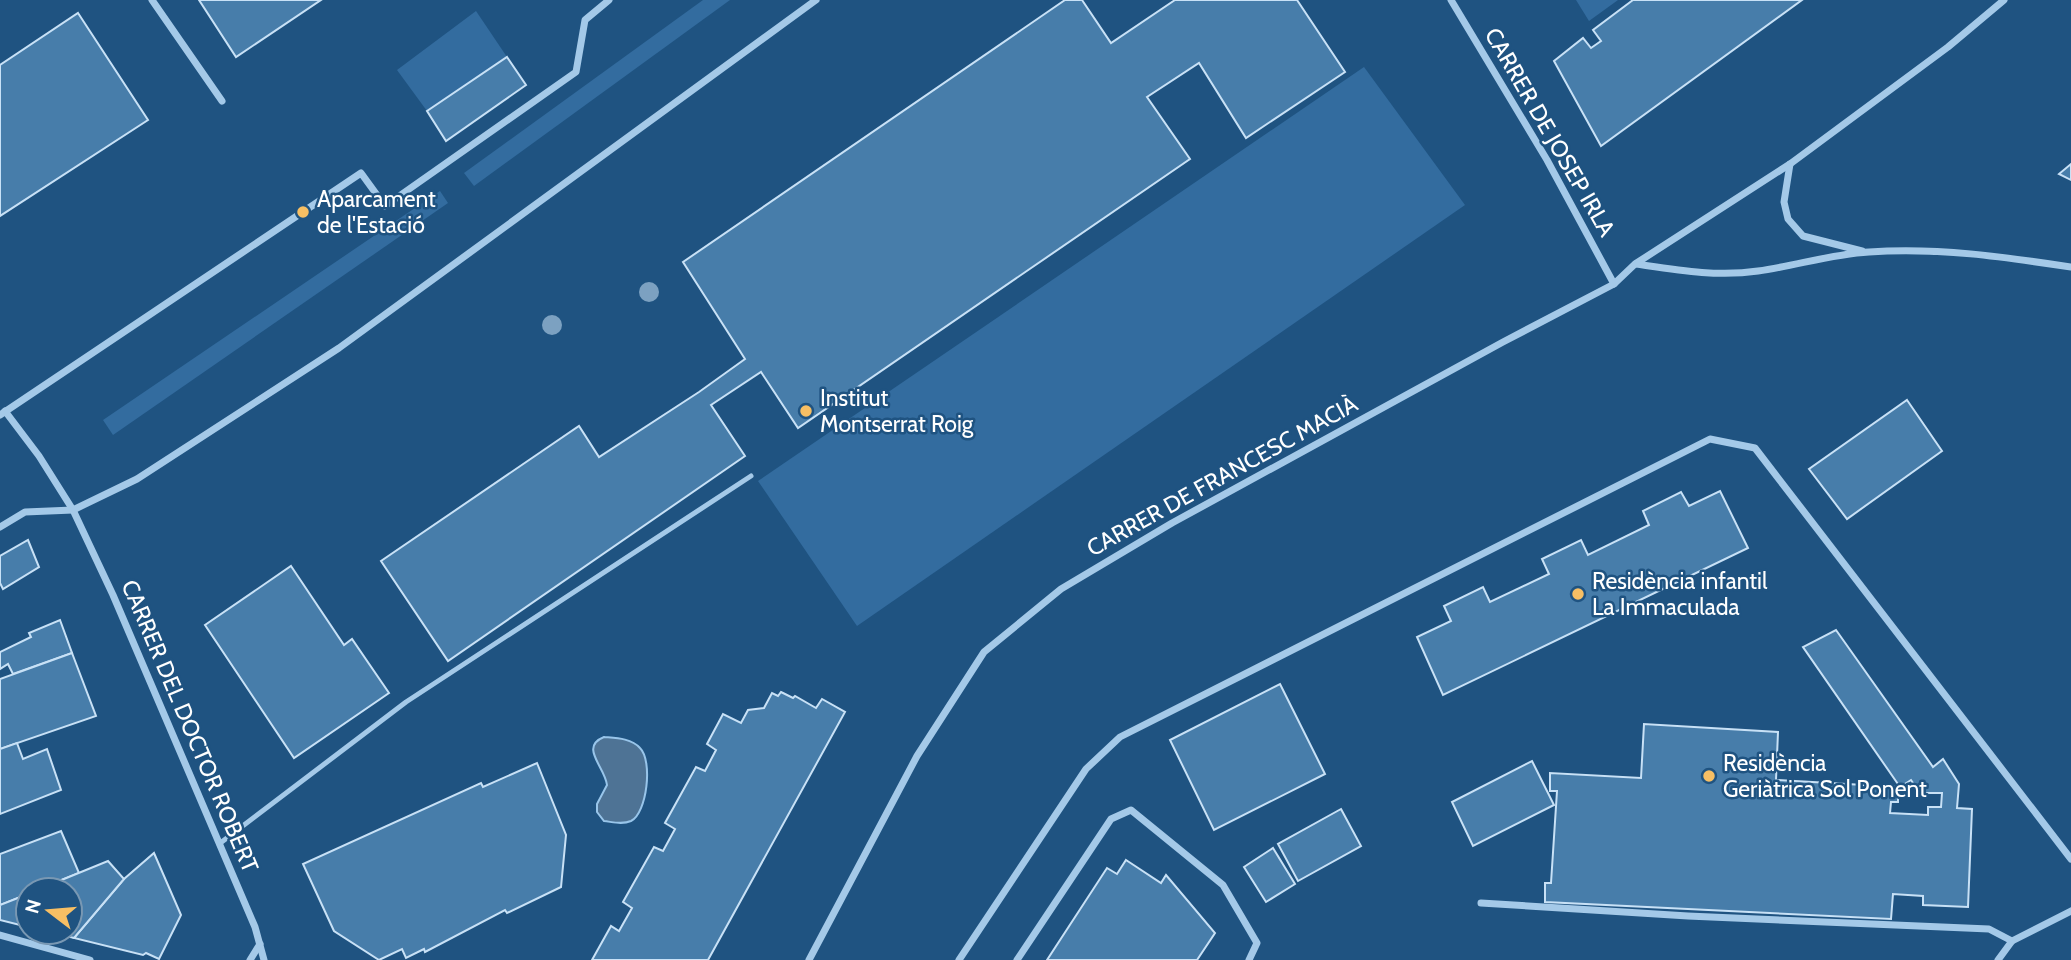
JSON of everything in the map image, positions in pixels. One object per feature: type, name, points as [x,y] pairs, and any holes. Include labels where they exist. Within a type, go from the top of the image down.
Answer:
[{"type":"street","points":[[152,0],[222,101]]},
{"type":"street","points":[[3,413],[361,173],[385,206],[576,72],[585,20],[609,0]]},
{"type":"street","points":[[0,527],[25,512],[73,510],[137,480],[339,348],[816,0]]},
{"type":"street","name":"CARRER DE JOSEP IRLA","points":[[1451,0],[1547,160],[1614,284]]},
{"type":"street","name":"CARRER DE FRANCESC MACIÀ","points":[[809,960],[917,756],[984,652],[1061,589],[1172,523],[1614,284],[1635,264],[1790,164],[1948,47],[2004,0]]},
{"type":"street","points":[[1790,164],[1784,202],[1788,219],[1803,236],[1866,252]]},
{"type":"street","points":[[1635,264],[1707,274],[1756,271],[1866,252],[1977,253],[2071,267]]},
{"type":"street","name":"CARRER DEL DOCTOR ROBERT","points":[[3,413],[39,456],[73,510],[113,595],[255,927],[264,960]]},
{"type":"street","points":[[959,960],[1086,769],[1120,737],[1710,439],[1755,448],[2071,859]]},
{"type":"street","points":[[1017,960],[1111,819],[1131,810],[1223,885],[1257,943],[1249,960]]},
{"type":"street","points":[[1481,903],[1688,916],[1989,929],[2012,941]]},
{"type":"street","points":[[1998,960],[2012,941],[2071,911]]},
{"type":"street","points":[[0,934],[90,960]]},
{"type":"street","points":[[250,960],[260,944]]},
{"type":"lane","points":[[219,844],[407,702],[751,476]]},
{"type":"shaded area","points":[[703,0],[730,0],[474,186],[464,173]]},
{"type":"shaded area","points":[[1576,0],[1618,0],[1589,21]]},
{"type":"shaded area","points":[[476,11],[507,57],[427,111],[397,70]]},
{"type":"shaded area","points":[[1364,67],[1465,205],[857,626],[758,481]]},
{"type":"shaded area","points":[[440,191],[448,203],[113,435],[103,420]]},
{"type":"shaded area","points":[[604,737],[632,742],[644,755],[647,775],[644,798],[637,816],[628,822],[604,821],[597,812],[597,804],[607,785],[593,752],[597,741]]},
{"type":"building","points":[[199,0],[321,0],[236,57]]},
{"type":"building","points":[[1065,0],[1082,0],[1111,43],[1175,0],[1297,0],[1345,72],[1246,138],[1199,63],[1147,97],[1190,159],[798,428],[761,372],[711,405],[745,456],[448,661],[381,561],[579,426],[599,457],[745,359],[683,262]]},
{"type":"building","points":[[1633,0],[1802,0],[1601,146],[1554,61],[1583,38],[1591,48],[1601,41],[1593,30]]},
{"type":"building","points":[[78,13],[148,120],[0,216],[0,65]]},
{"type":"building","points":[[507,57],[526,85],[446,141],[427,111]]},
{"type":"building","points":[[2071,164],[2071,180],[2059,174]]},
{"type":"building","points":[[1907,400],[1942,451],[1847,519],[1809,469]]},
{"type":"building","name":"Residència infantil La Immaculada","points":[[1720,491],[1748,548],[1443,695],[1417,637],[1451,621],[1444,606],[1483,587],[1490,602],[1549,574],[1542,559],[1581,540],[1588,555],[1649,525],[1643,511],[1681,492],[1689,506]]},
{"type":"building","points":[[28,540],[39,567],[3,589],[0,583],[0,556]]},
{"type":"building","points":[[291,566],[344,645],[352,639],[389,693],[294,758],[205,625]]},
{"type":"building","points":[[60,620],[72,653],[13,674],[8,664],[0,669],[0,652],[31,637],[29,633]]},
{"type":"building","name":"Residència Geriàtrica Sol Ponent","points":[[1836,630],[1933,767],[1943,759],[1959,784],[1957,808],[1972,809],[1968,907],[1923,905],[1923,896],[1893,894],[1891,919],[1545,902],[1545,883],[1551,883],[1557,791],[1550,791],[1550,773],[1641,778],[1644,724],[1778,732],[1776,780],[1898,787],[1898,802],[1891,802],[1890,813],[1928,815],[1928,807],[1941,807],[1942,793],[1920,793],[1911,780],[1900,787],[1803,647]]},
{"type":"building","points":[[72,653],[96,716],[0,749],[0,679]]},
{"type":"building","points":[[1280,684],[1325,774],[1214,830],[1170,740]]},
{"type":"building","points":[[781,692],[793,698],[795,696],[816,708],[822,699],[845,712],[708,960],[592,960],[611,926],[619,931],[632,908],[623,902],[654,847],[663,851],[675,829],[665,823],[696,767],[705,771],[716,750],[707,744],[723,714],[741,723],[748,710],[764,708],[772,693],[778,696]]},
{"type":"building","points":[[17,743],[23,759],[47,749],[61,790],[0,814],[0,749]]},
{"type":"building","points":[[1532,761],[1554,805],[1473,846],[1452,802]]},
{"type":"building","points":[[537,763],[566,835],[561,887],[507,913],[505,910],[425,952],[424,949],[406,958],[402,949],[379,960],[334,931],[303,864],[481,783],[483,787]]},
{"type":"building","points":[[1341,809],[1361,846],[1298,881],[1278,844]]},
{"type":"building","points":[[61,831],[79,873],[72,876],[14,876],[14,900],[0,905],[0,854]]},
{"type":"building","points":[[1273,848],[1295,884],[1266,902],[1244,867]]},
{"type":"building","points":[[154,853],[181,915],[159,959],[146,953],[143,955],[84,940],[84,926],[124,879]]},
{"type":"building","points":[[1126,860],[1161,883],[1166,875],[1215,933],[1197,960],[1047,960],[1107,868],[1117,874]]},
{"type":"building","points":[[108,861],[124,879],[84,926],[84,876],[71,876]]},
{"type":"building","points":[[14,900],[14,924],[0,920],[0,905]]},
{"type":"place","name":"Aparcament de l'Estació","points":[[303,212]]},
{"type":"place","name":"Institut Montserrat Roig","points":[[806,411]]},
{"type":"place","name":"Residència infantil La Immaculada","points":[[1578,594]]},
{"type":"place","name":"Residència Geriàtrica Sol Ponent","points":[[1709,776]]}]
